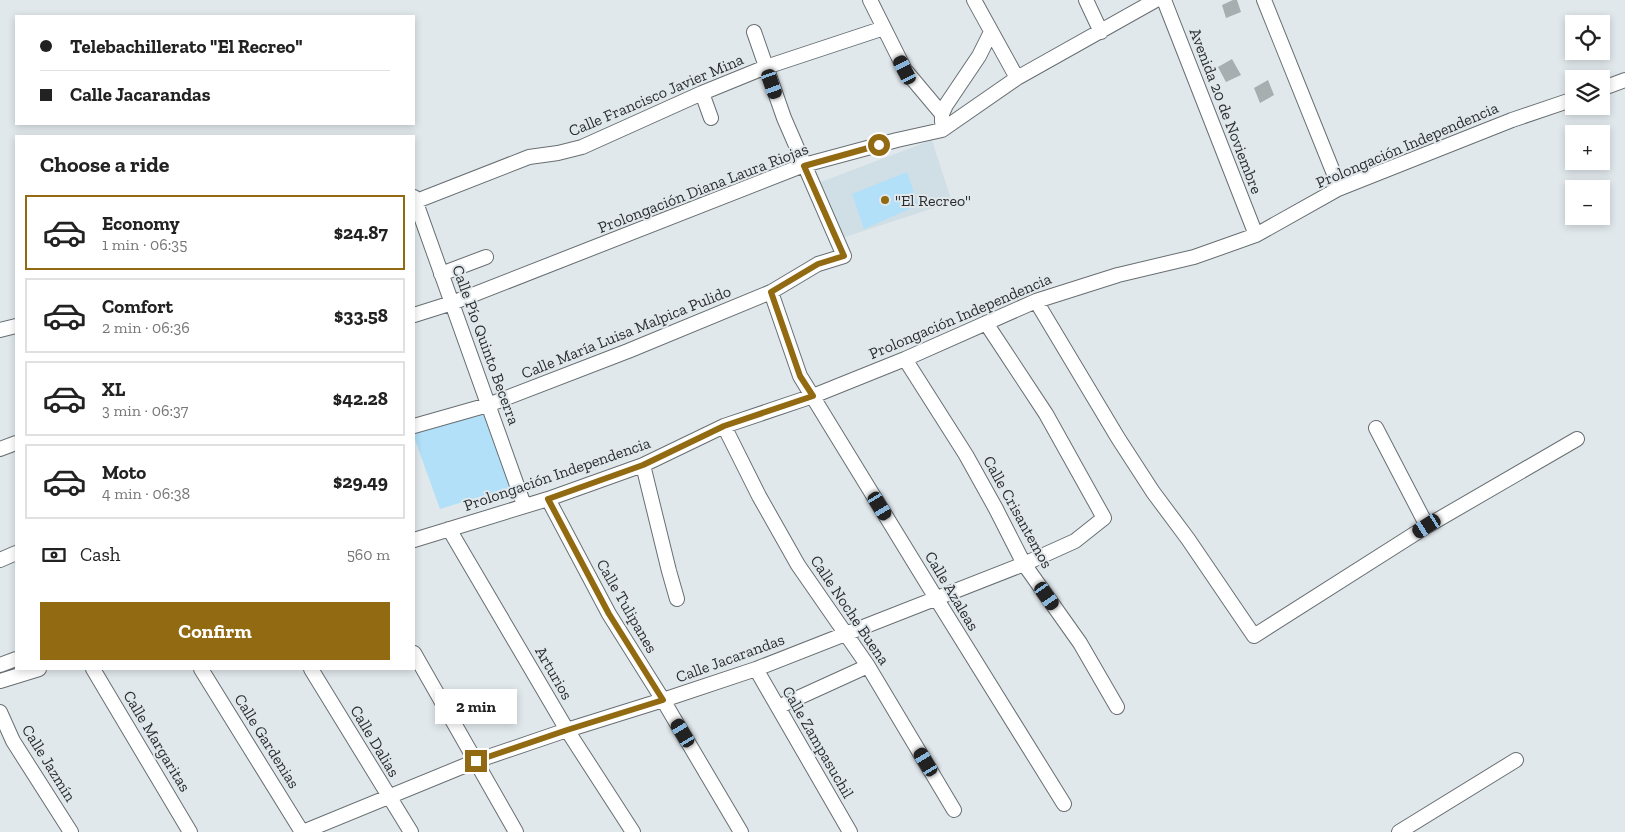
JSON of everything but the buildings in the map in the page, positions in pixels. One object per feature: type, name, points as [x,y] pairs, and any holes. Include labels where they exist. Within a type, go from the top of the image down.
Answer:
[{"type":"street","points":[[870,0],[905,70],[942,114]]},
{"type":"street","points":[[974,0],[1017,78]]},
{"type":"street","points":[[1086,0],[1100,32]]},
{"type":"street","name":"Prolongación Diana Laura Riojas","points":[[415,315],[452,303],[804,166],[897,140],[942,130],[1017,78],[1156,0]]},
{"type":"street","name":"Avenida 20 de Noviembre","points":[[1164,0],[1256,235]]},
{"type":"street","points":[[1264,0],[1334,174],[1338,189]]},
{"type":"street","name":"Calle Francisco Javier Mina","points":[[415,201],[529,157],[582,147],[702,93],[766,67],[884,28]]},
{"type":"street","points":[[754,32],[784,118],[804,166]]},
{"type":"street","points":[[942,130],[942,114],[946,105],[979,56],[991,32]]},
{"type":"street","points":[[1610,86],[1625,80]]},
{"type":"street","points":[[702,93],[711,118]]},
{"type":"street","name":"Prolongación Independencia","points":[[415,540],[548,499],[643,465],[724,426],[813,396],[905,359],[1036,301],[1118,275],[1194,257],[1256,235],[1338,189],[1512,120],[1565,102]]},
{"type":"street","name":"Calle María Luisa Malpica Pulido","points":[[415,426],[488,405],[628,351],[771,292],[818,264],[844,256],[804,166]]},
{"type":"street","name":"Calle Pío Quinto Becerra","points":[[415,204],[524,505]]},
{"type":"street","points":[[441,274],[486,257]]},
{"type":"street","name":"Calle Azaleas","points":[[771,292],[800,376],[1064,804]]},
{"type":"street","points":[[1036,301],[1118,438],[1254,636],[1427,526],[1577,439]]},
{"type":"street","name":"Calle Jacarandas","points":[[303,832],[476,761],[756,669],[1024,564],[1075,541],[1104,518],[1046,414],[986,323]]},
{"type":"street","points":[[0,330],[15,326]]},
{"type":"street","name":"Calle Crisantemos","points":[[905,359],[966,455],[1024,564],[1080,643],[1118,706]]},
{"type":"street","name":"Calle Noche Buena","points":[[724,426],[759,496],[798,565],[868,666],[954,810]]},
{"type":"street","points":[[1376,428],[1427,526]]},
{"type":"street","points":[[0,448],[15,443]]},
{"type":"street","points":[[643,465],[677,599]]},
{"type":"street","name":"Calle Tulipanes","points":[[548,499],[609,614],[663,700],[741,832]]},
{"type":"street","name":"Arturios","points":[[449,529],[567,730],[633,832]]},
{"type":"street","points":[[0,560],[15,553]]},
{"type":"street","points":[[415,655],[516,832]]},
{"type":"street","points":[[0,665],[15,659]]},
{"type":"street","points":[[778,707],[868,666]]},
{"type":"street","name":"Calle Zampasuchil","points":[[756,669],[850,832]]},
{"type":"street","points":[[0,681],[36,670]]},
{"type":"street","name":"Calle Margaritas","points":[[94,670],[190,832]]},
{"type":"street","name":"Calle Gardenias","points":[[202,670],[303,832]]},
{"type":"street","name":"Calle Dalias","points":[[311,670],[411,832]]},
{"type":"street","name":"Calle Jazmín","points":[[0,712],[13,741],[71,832]]},
{"type":"street","points":[[1400,832],[1516,760]]},
{"type":"shaded area","points":[[932,140],[952,202],[839,239],[818,183]]},
{"type":"shaded area","name":"\"El Recreo\"","points":[[907,172],[918,205],[864,229],[852,194]]},
{"type":"shaded area","points":[[487,409],[512,487],[440,509],[415,440],[415,432]]},
{"type":"place","name":"\"El Recreo\"","points":[[885,200]]},
{"type":"route","points":[[476,761],[663,700],[609,614],[548,499],[643,465],[724,426],[813,396],[800,376],[771,292],[818,264],[844,256],[804,166],[879,145]]}]
